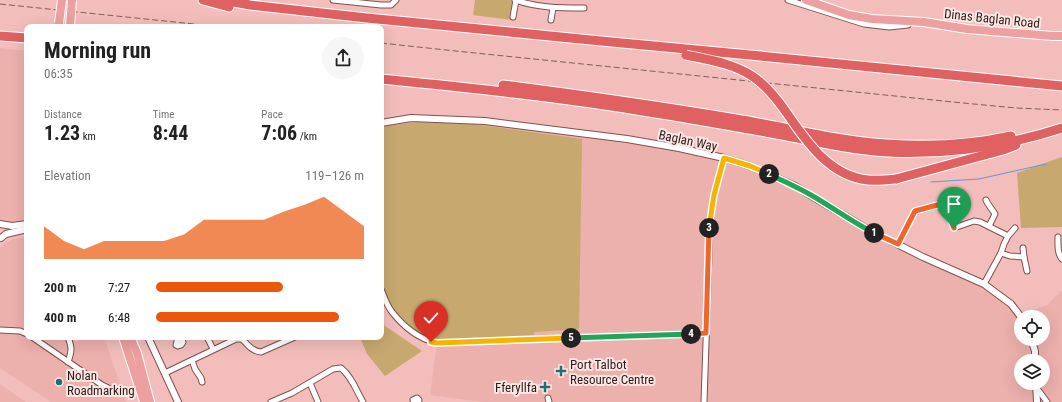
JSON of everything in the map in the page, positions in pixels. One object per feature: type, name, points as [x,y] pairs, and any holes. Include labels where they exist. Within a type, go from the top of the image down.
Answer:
[{"type":"highway","points":[[203,0],[222,6],[257,12],[377,24]]},
{"type":"highway","points":[[222,0],[250,5],[367,18],[1062,86]]},
{"type":"highway","points":[[384,25],[686,55],[721,62],[737,68],[753,77],[766,88],[781,105],[806,141],[830,164],[843,172],[867,180],[896,179],[1003,150],[1052,131]]},
{"type":"highway","points":[[0,36],[24,38]]},
{"type":"highway","points":[[0,41],[24,44]]},
{"type":"highway","points":[[384,74],[501,85],[598,97],[695,112],[840,138],[888,144],[936,145],[974,142],[1008,136],[1062,122]]},
{"type":"highway","points":[[384,79],[604,105],[743,128],[838,146],[887,152],[936,152],[960,150],[1009,142],[1062,128]]},
{"type":"main road","points":[[59,24],[62,0]]},
{"type":"main road","points":[[70,24],[72,0]]},
{"type":"main road","name":"Dinas Baglan Road","points":[[806,0],[849,15],[872,19],[924,22],[967,29],[997,30],[1062,36]]},
{"type":"main road","points":[[124,340],[144,402]]},
{"type":"main road","points":[[131,340],[137,353],[150,402]]},
{"type":"street","points":[[333,0],[381,5],[391,4],[396,0]]},
{"type":"street","points":[[513,17],[516,0],[527,4],[553,8],[584,8]]},
{"type":"street","points":[[788,0],[864,24],[889,27],[908,25]]},
{"type":"street","points":[[551,20],[553,8]]},
{"type":"street","name":"Baglan Way","points":[[384,122],[411,118],[485,121],[627,139],[724,158],[750,166],[795,186],[867,229],[984,284],[1011,304],[1016,310]]},
{"type":"street","points":[[704,402],[710,224],[714,195],[724,158]]},
{"type":"street","points":[[986,200],[995,214],[989,226]]},
{"type":"street","points":[[898,244],[915,211],[941,204],[944,204],[954,228],[974,222],[980,222],[1008,236]]},
{"type":"street","points":[[0,238],[2,231],[0,225],[12,226],[24,224]]},
{"type":"street","points":[[984,284],[1001,253],[1008,236],[1015,228]]},
{"type":"street","points":[[0,238],[6,234],[24,230]]},
{"type":"street","points":[[1059,239],[1058,250],[1062,258]]},
{"type":"street","points":[[1023,248],[1027,272]]},
{"type":"street","points":[[1001,253],[1010,256],[1024,257]]},
{"type":"street","points":[[384,295],[392,312],[403,323],[422,338],[437,343],[706,333]]},
{"type":"street","points":[[0,330],[20,331],[24,333]]},
{"type":"street","points":[[36,340],[108,388]]},
{"type":"street","points":[[68,362],[72,352],[69,340]]},
{"type":"street","points":[[149,340],[178,402]]},
{"type":"street","points":[[208,340],[213,349]]},
{"type":"street","points":[[165,372],[234,340]]},
{"type":"street","points":[[244,340],[250,348],[261,352],[288,340]]},
{"type":"street","points":[[192,360],[202,382]]},
{"type":"street","points":[[271,402],[277,401],[333,369],[341,368],[354,384],[363,402]]},
{"type":"street","points":[[310,383],[318,402]]},
{"type":"street","points":[[1036,390],[1037,402]]},
{"type":"street","points":[[1039,390],[1047,402]]},
{"type":"street","points":[[414,402],[417,398],[419,400],[418,402]]},
{"type":"shaded area","points":[[475,0],[510,0],[514,2],[512,20],[473,15]]},
{"type":"shaded area","points":[[0,48],[24,51],[24,224],[0,228]]},
{"type":"shaded area","points":[[411,118],[485,121],[627,139],[724,158],[795,186],[843,216],[984,284],[1011,304],[1014,310],[1014,346],[1029,346],[1030,354],[1014,354],[1014,390],[1033,390],[1034,402],[482,402],[430,395],[437,344],[384,292],[384,122]]},
{"type":"shaded area","points":[[418,122],[473,124],[582,139],[579,329],[534,332],[534,340],[431,342],[397,318],[384,294],[384,127]]},
{"type":"shaded area","points":[[1062,157],[1062,227],[1021,228],[1017,173]]},
{"type":"shaded area","points":[[24,237],[24,340],[74,340],[75,342],[79,340],[105,340],[126,402],[51,402],[0,368],[0,248],[2,245],[13,239]]},
{"type":"shaded area","points":[[1062,291],[1062,402],[1041,402],[1040,390],[1050,390],[1050,354],[1036,354],[1035,346],[1050,346],[1050,310],[1034,310],[1047,305]]},
{"type":"shaded area","points":[[384,324],[385,326],[422,351],[385,376],[367,354],[361,340],[384,340]]},
{"type":"shaded area","points":[[0,384],[5,388],[26,402],[0,402]]},
{"type":"waterway","points":[[931,182],[979,179],[1046,164]]},
{"type":"railway","points":[[0,4],[194,24]]},
{"type":"railway","points":[[384,43],[963,103],[1016,108],[1062,110]]},
{"type":"place","name":"Port Talbot Resource Centre","points":[[561,371]]},
{"type":"place","name":"Nolan Roadmarking","points":[[59,382]]},
{"type":"place","name":"Fferyllfa","points":[[545,387]]},
{"type":"route","points":[[431,342],[706,333],[710,224],[714,195],[724,158],[750,166],[795,186],[843,216],[898,244],[915,211],[944,204],[954,228]]}]
